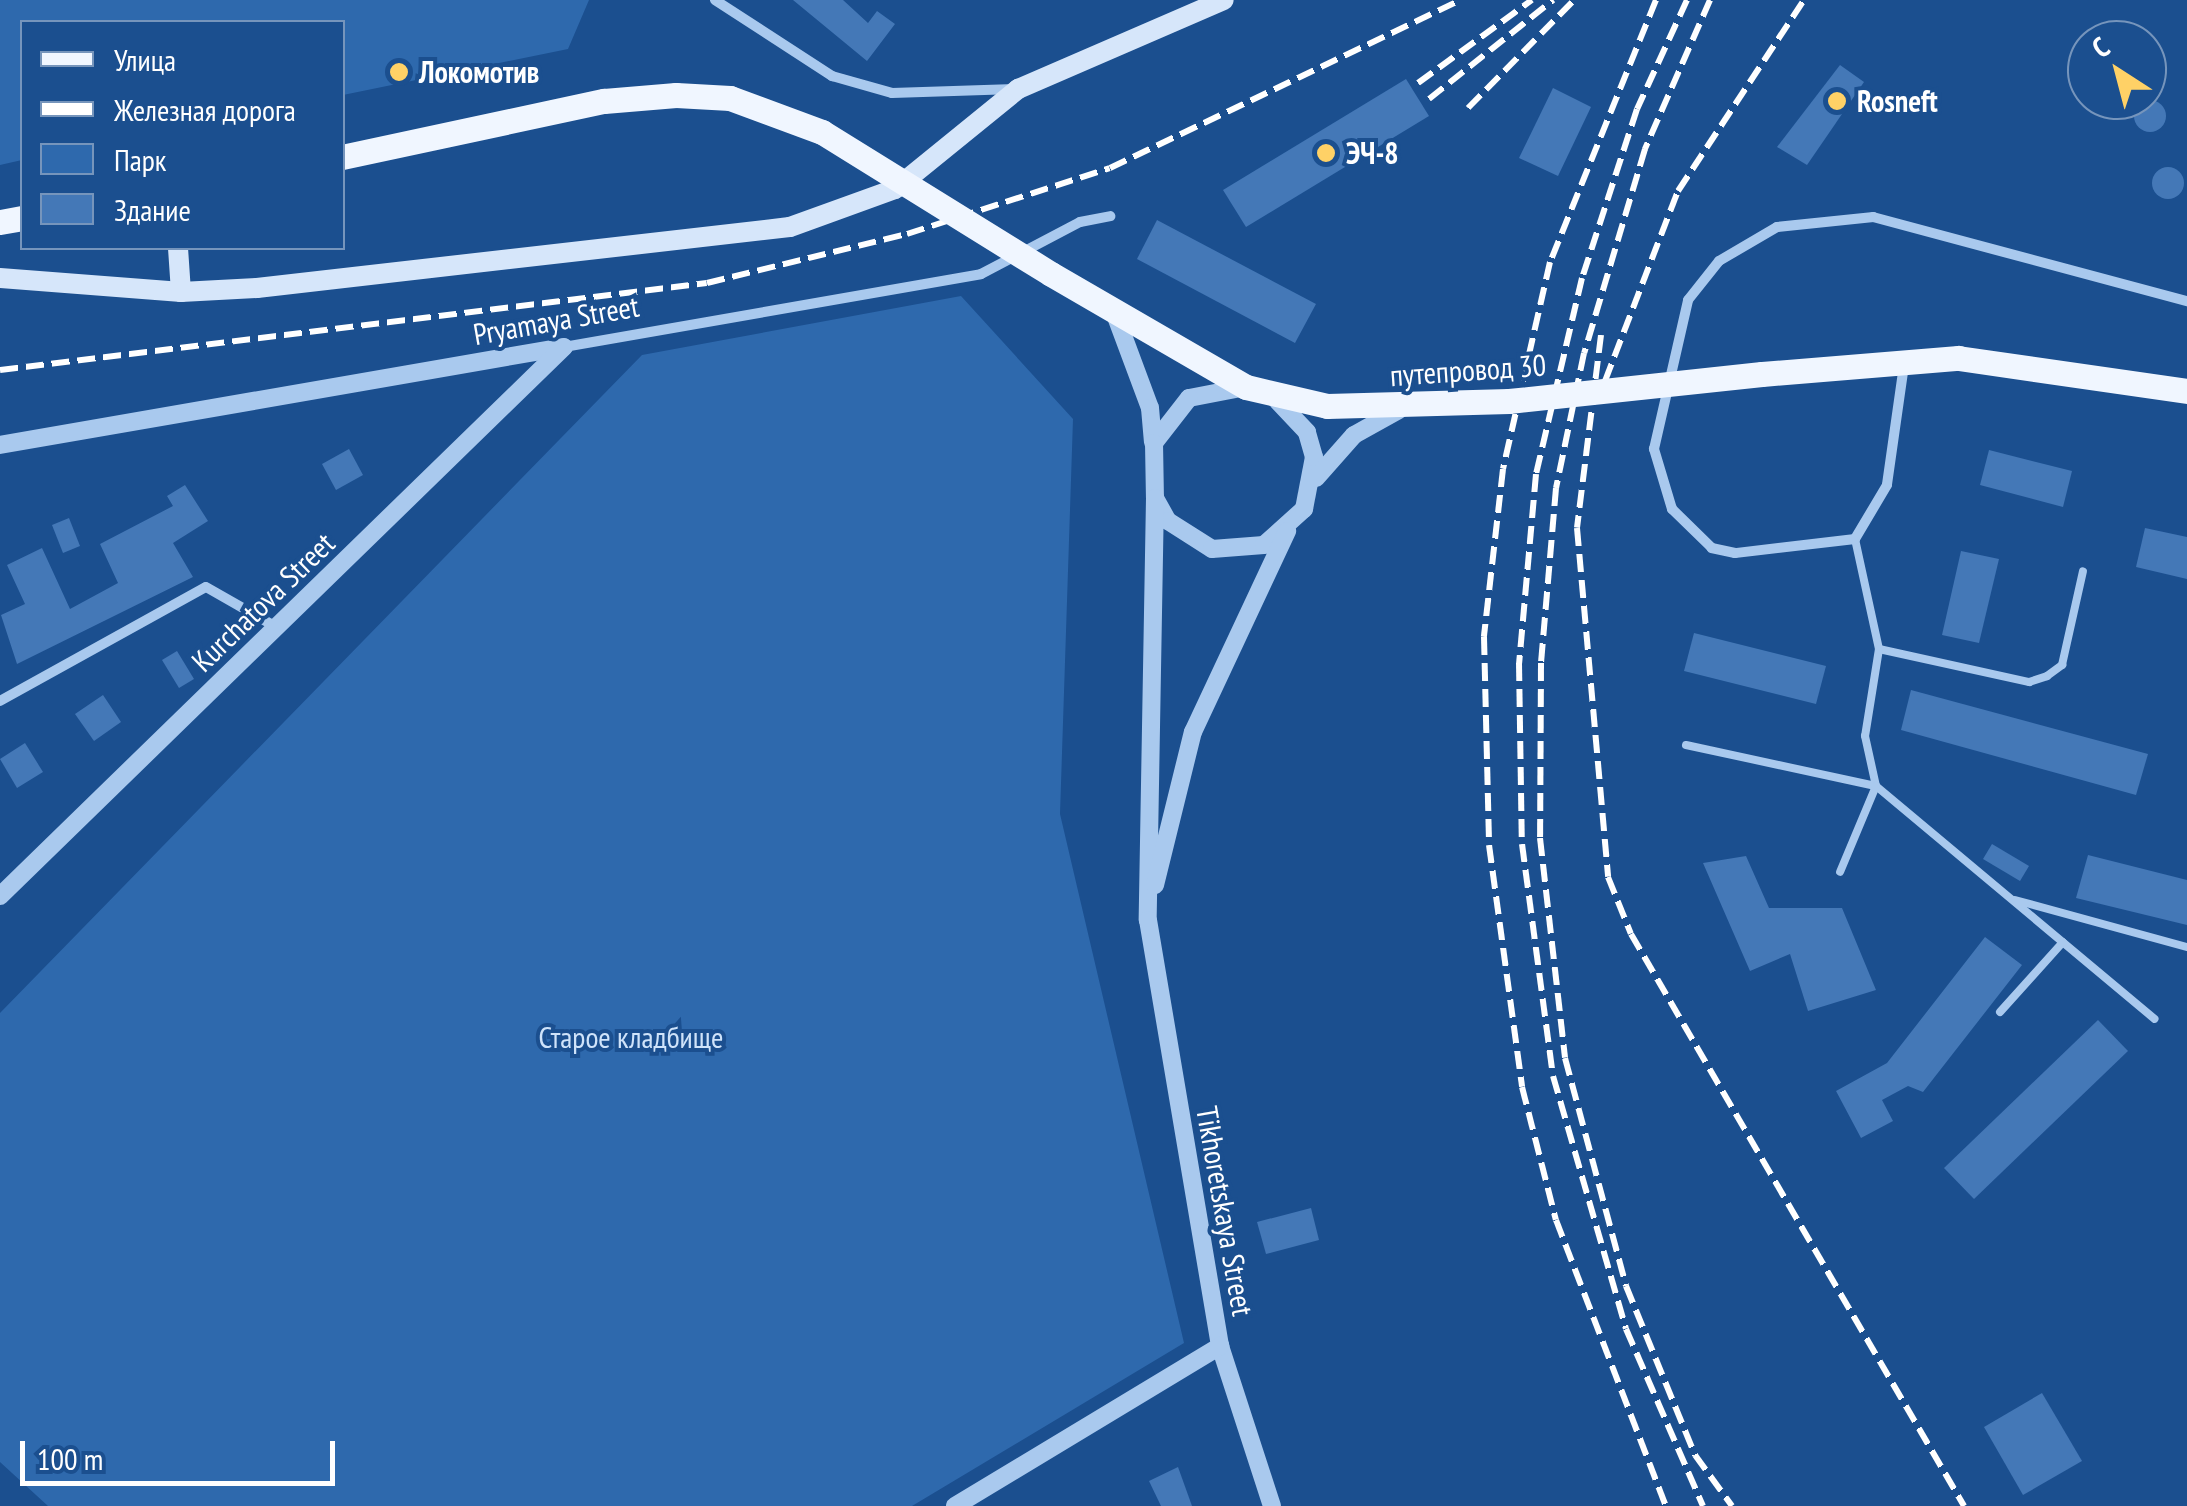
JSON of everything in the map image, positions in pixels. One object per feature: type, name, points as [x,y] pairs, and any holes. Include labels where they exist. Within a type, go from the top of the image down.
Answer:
[{"type":"main road","points":[[0,278],[182,292],[790,226],[895,189],[1018,89],[1224,0]]},
{"type":"main road","name":"путепровод 30","points":[[345,155],[604,102],[676,95],[730,98],[822,132],[1115,314],[1258,390],[1399,410],[1958,358],[2187,392]]},
{"type":"main road","points":[[178,250],[182,292]]},
{"type":"street","points":[[716,0],[832,76],[892,92],[1018,89]]},
{"type":"street","points":[[1184,18],[1200,0]]},
{"type":"street","name":"Pryamaya Street","points":[[0,445],[981,274],[1080,222],[1110,216]]},
{"type":"street","points":[[1904,362],[1887,485],[1855,539],[1735,554],[1712,548],[1672,509],[1654,448],[1688,300],[1719,261],[1778,227],[1873,217],[2187,300]]},
{"type":"street","points":[[1115,314],[1150,408],[1154,443],[1155,498],[1147,598],[1148,920]]},
{"type":"street","name":"Kurchatova Street","points":[[0,896],[564,346]]},
{"type":"street","points":[[1154,443],[1190,398],[1258,390],[1307,432],[1314,483]]},
{"type":"street","points":[[1148,920],[1193,732],[1286,531],[1314,483],[1354,435],[1399,410]]},
{"type":"street","points":[[1155,498],[1178,530],[1212,549],[1264,545],[1286,531]]},
{"type":"street","points":[[0,701],[206,586],[276,627]]},
{"type":"street","name":"Tikhoretskaya Street","points":[[1148,920],[1220,1346],[1272,1506]]},
{"type":"street","points":[[955,1506],[1220,1346]]},
{"type":"lane","points":[[1840,872],[1876,786],[1864,736],[1880,649],[1855,539]]},
{"type":"lane","points":[[1880,649],[2030,682],[2047,676],[2062,664],[2082,571]]},
{"type":"lane","points":[[1686,745],[1876,786],[2155,1019]]},
{"type":"lane","points":[[2010,898],[2187,947]]},
{"type":"lane","points":[[2000,1012],[2063,942]]},
{"type":"green space","name":"Локомотив","points":[[0,0],[589,0],[568,49],[345,95],[345,20],[20,20],[20,160],[0,165]]},
{"type":"green space","name":"Старое кладбище","points":[[961,296],[1073,419],[1060,814],[1184,1343],[912,1506],[48,1506],[0,1462],[0,1013],[642,355]]},
{"type":"building","points":[[793,0],[843,0],[868,23],[877,11],[895,24],[867,61]]},
{"type":"building","points":[[1840,65],[1864,82],[1807,165],[1777,147]]},
{"type":"building","name":"ЭЧ-8","points":[[1406,79],[1429,116],[1246,227],[1223,190]]},
{"type":"building","points":[[1553,88],[1591,107],[1558,176],[1519,158]]},
{"type":"building","points":[[2135,120],[2165,120],[2150,132]]},
{"type":"building","points":[[2168,167],[2179,172],[2184,183],[2179,194],[2168,199],[2157,194],[2152,183],[2157,172]]},
{"type":"building","points":[[1157,220],[1316,304],[1295,343],[1137,259]]},
{"type":"building","points":[[349,449],[363,475],[336,490],[322,464]]},
{"type":"building","points":[[1989,450],[2072,471],[2063,507],[1980,485]]},
{"type":"building","points":[[185,485],[208,521],[173,543],[193,577],[17,664],[1,615],[25,604],[7,565],[42,548],[70,609],[118,583],[100,544],[173,506],[167,496]]},
{"type":"building","points":[[69,518],[80,546],[63,553],[52,525]]},
{"type":"building","points":[[2145,528],[2187,537],[2187,579],[2136,567]]},
{"type":"building","points":[[1961,551],[1999,559],[1979,643],[1942,635]]},
{"type":"building","points":[[1694,633],[1826,666],[1816,704],[1684,671]]},
{"type":"building","points":[[177,651],[194,679],[179,688],[162,660]]},
{"type":"building","points":[[1911,690],[2148,754],[2136,795],[1901,730]]},
{"type":"building","points":[[103,695],[121,722],[94,741],[75,714]]},
{"type":"building","points":[[25,743],[43,772],[17,788],[0,759]]},
{"type":"building","points":[[1992,844],[2029,866],[2020,881],[1983,859]]},
{"type":"building","points":[[2088,855],[2187,880],[2187,925],[2076,898]]},
{"type":"building","points":[[1746,856],[1769,908],[1842,908],[1876,990],[1808,1011],[1790,954],[1750,971],[1703,863]]},
{"type":"building","points":[[1985,937],[2022,965],[1923,1092],[1908,1086],[1882,1100],[1893,1121],[1861,1138],[1836,1091],[1887,1063]]},
{"type":"building","points":[[2098,1020],[2128,1051],[1974,1199],[1944,1168]]},
{"type":"building","points":[[1311,1208],[1319,1240],[1266,1254],[1257,1222]]},
{"type":"building","points":[[2042,1393],[2082,1461],[2023,1495],[1984,1427]]},
{"type":"building","points":[[1178,1467],[1192,1506],[1161,1506],[1149,1481]]},
{"type":"railway","points":[[0,370],[707,283],[907,234],[1110,168],[1461,0]]},
{"type":"railway","points":[[1418,83],[1532,0]]},
{"type":"railway","points":[[1429,99],[1553,0]]},
{"type":"railway","points":[[1468,108],[1574,0]]},
{"type":"railway","points":[[1656,0],[1550,262],[1503,469],[1484,637],[1489,845],[1522,1087],[1556,1220],[1666,1506]]},
{"type":"railway","points":[[1687,0],[1637,109],[1582,278],[1536,474],[1519,663],[1522,844],[1553,1076],[1626,1329],[1703,1506]]},
{"type":"railway","points":[[1710,0],[1645,149],[1584,353],[1556,488],[1541,663],[1540,838],[1565,1058],[1626,1286],[1695,1455],[1732,1506]]},
{"type":"railway","points":[[1605,381],[1678,191],[1804,0]]},
{"type":"railway","points":[[1601,335],[1577,528],[1608,877],[1631,934],[1964,1506]]},
{"type":"place","name":"Локомотив","points":[[399,72]]},
{"type":"place","name":"Rosneft","points":[[1837,101]]},
{"type":"place","name":"ЭЧ-8","points":[[1326,153]]}]
